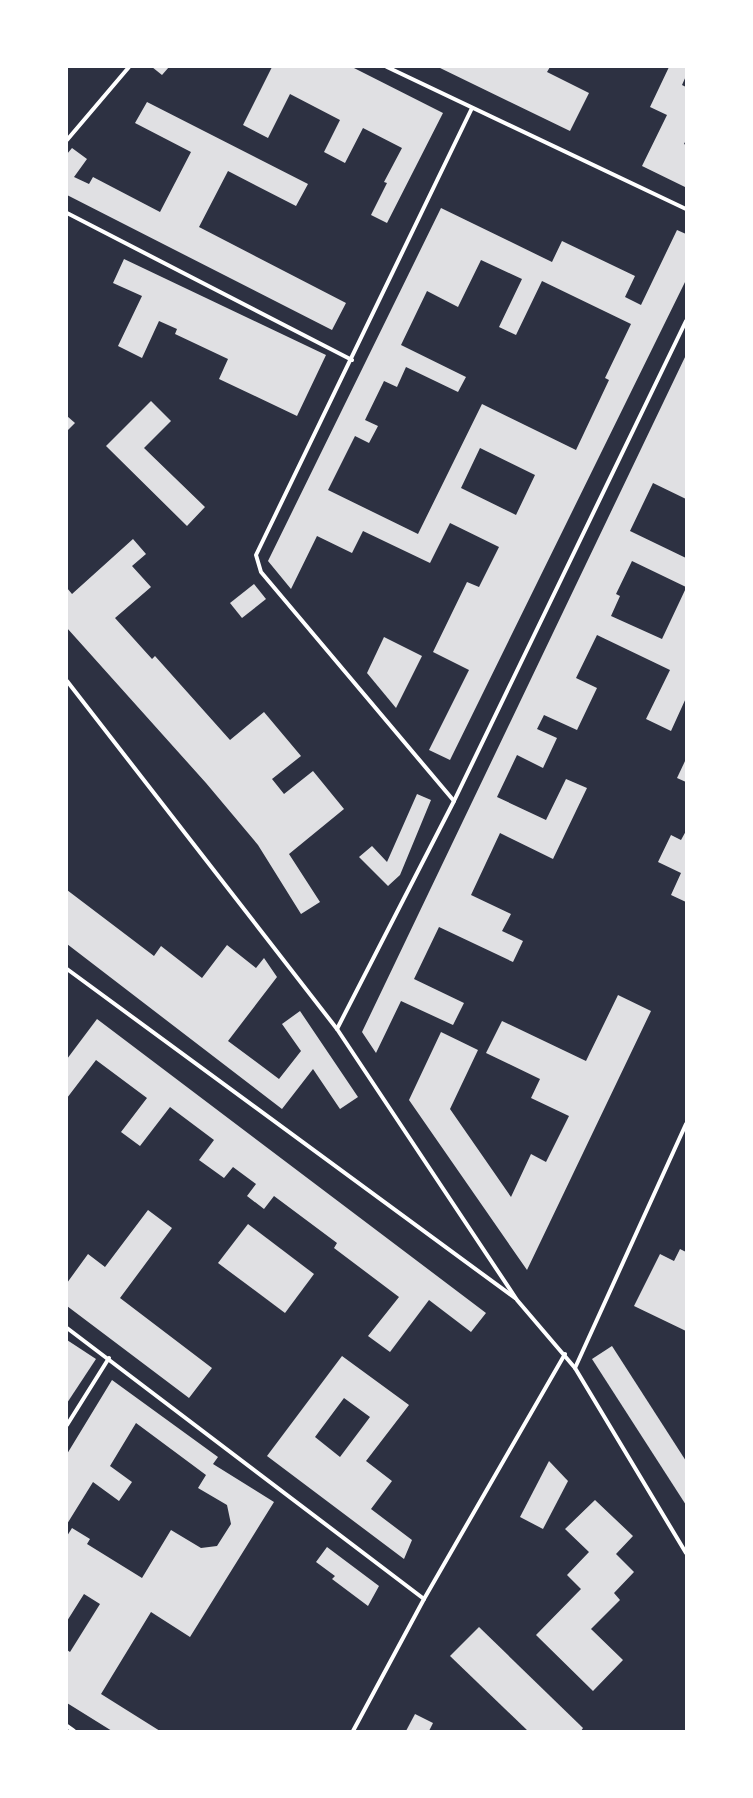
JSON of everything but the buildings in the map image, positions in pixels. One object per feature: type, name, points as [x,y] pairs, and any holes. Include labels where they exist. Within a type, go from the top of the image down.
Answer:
[{"type":"street","points":[[67,140],[129,67]]},
{"type":"street","points":[[387,67],[686,209]]},
{"type":"street","points":[[454,801],[261,572],[256,555],[352,360],[472,108]]},
{"type":"street","points":[[67,213],[352,360]]},
{"type":"street","points":[[337,1029],[454,801],[686,321]]},
{"type":"street","points":[[67,681],[337,1029],[517,1300],[565,1354],[575,1368],[686,1553]]},
{"type":"street","points":[[67,968],[517,1300]]},
{"type":"street","points":[[575,1368],[686,1124]]},
{"type":"street","points":[[67,1328],[424,1599]]},
{"type":"street","points":[[353,1731],[424,1599],[565,1354]]},
{"type":"street","points":[[67,1425],[108,1358]]},
{"type":"street","points":[[67,1726],[74,1731]]}]
